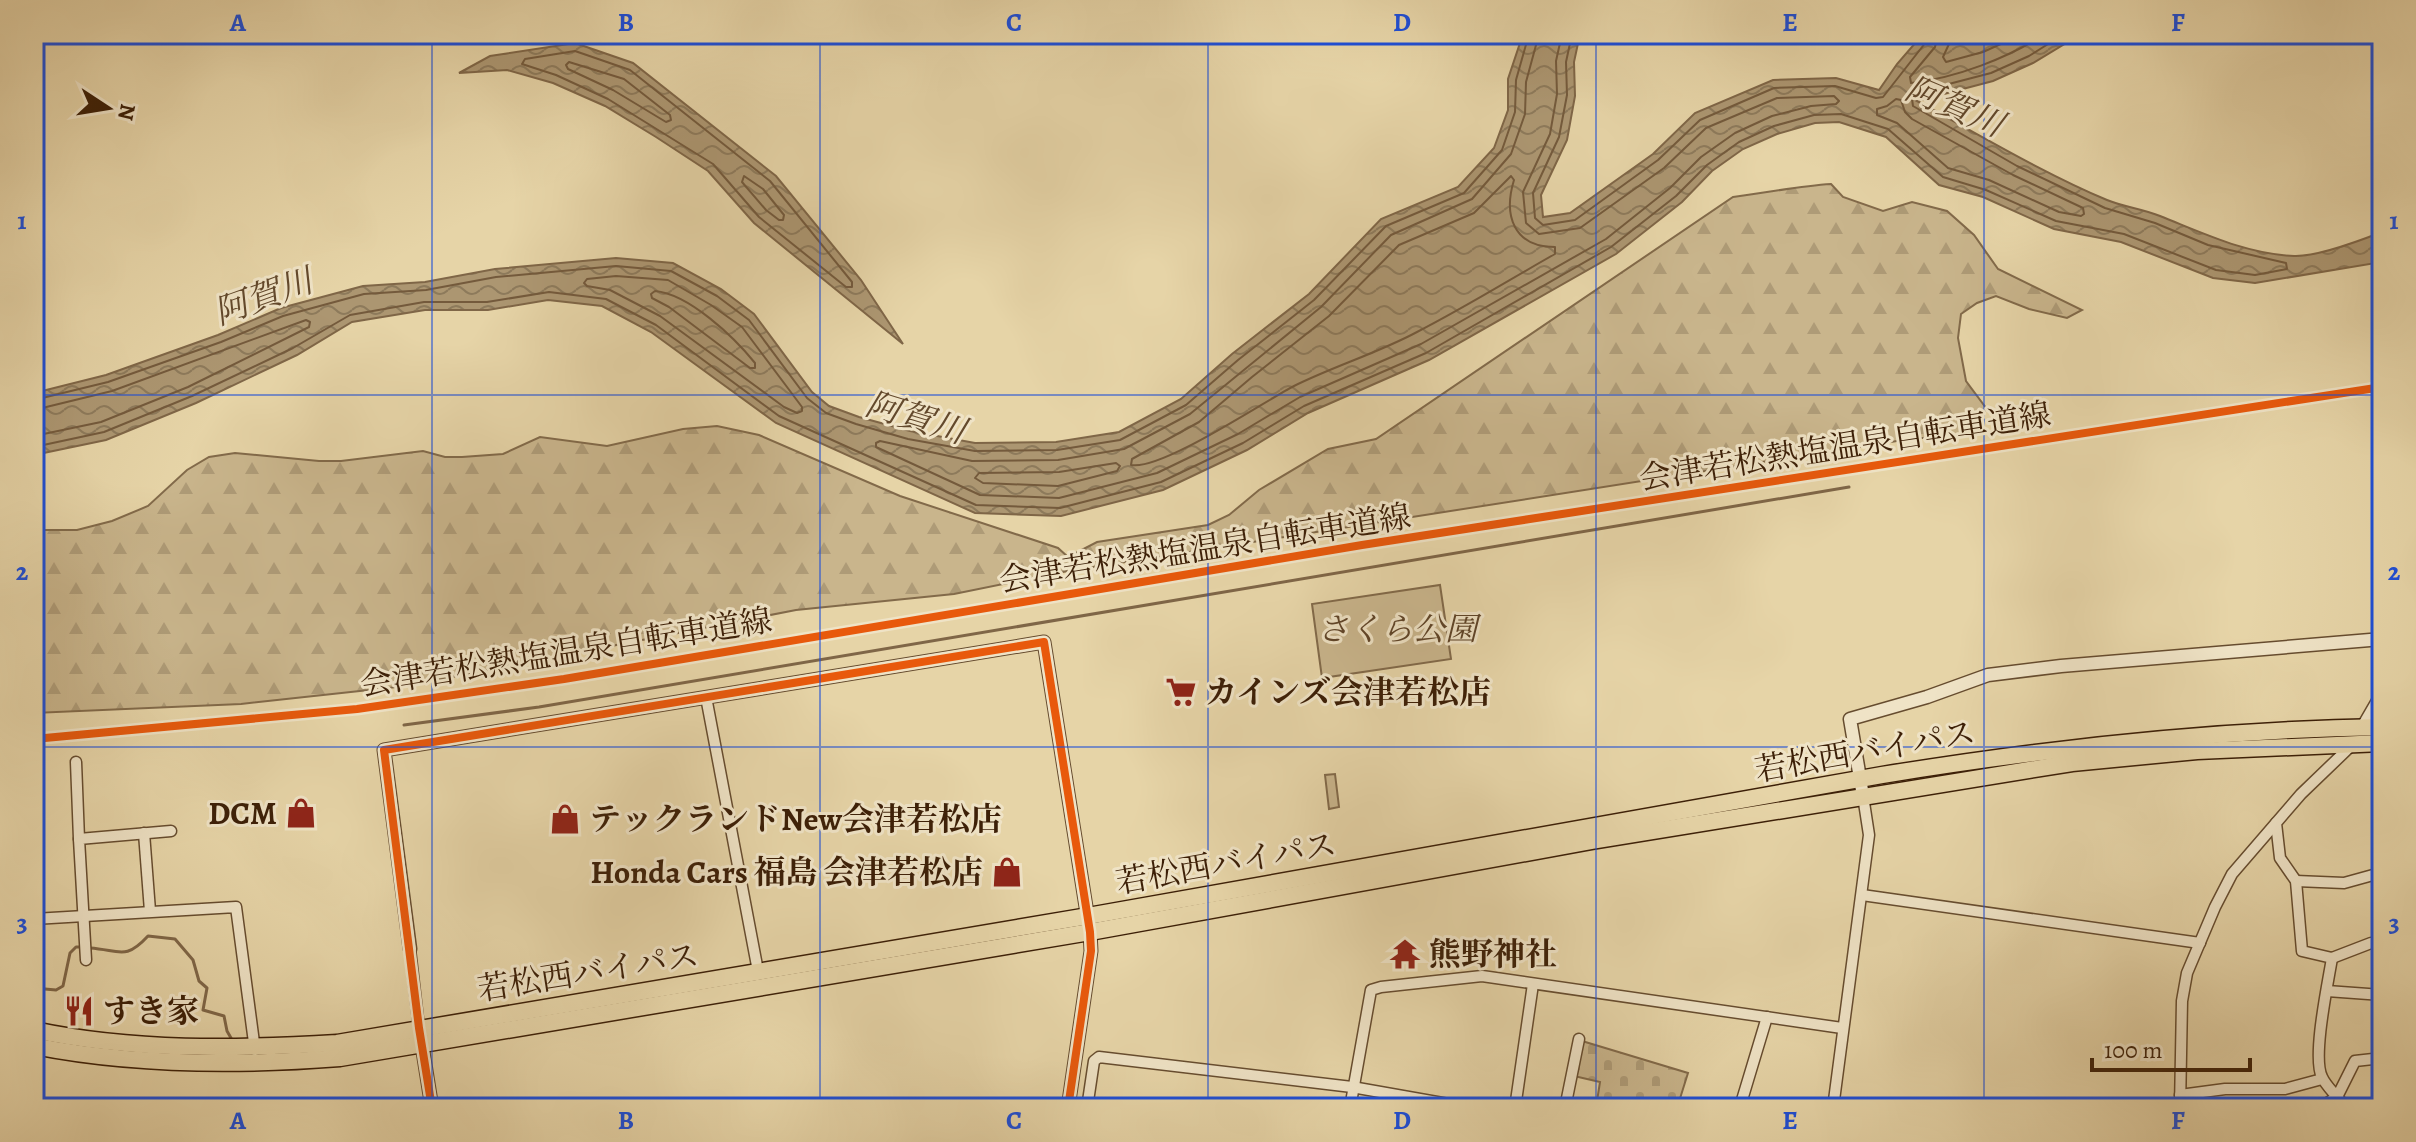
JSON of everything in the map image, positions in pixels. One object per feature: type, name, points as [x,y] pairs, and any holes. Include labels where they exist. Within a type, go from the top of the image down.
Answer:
[{"type":"highway","name":"若松西バイパス","points":[[420,1036],[1764,815],[1861,788],[2007,756],[2241,733],[2382,727]]},
{"type":"highway","name":"若松西バイパス","points":[[1861,788],[2197,751],[2382,743]]},
{"type":"highway","name":"若松西バイパス","points":[[34,1046],[108,1058],[340,1058],[420,1036],[758,971],[1089,924]]},
{"type":"highway","name":"若松西バイパス","points":[[34,1030],[255,1056]]},
{"type":"street","points":[[1871,1108],[1833,1106],[1869,835],[1850,719],[1927,697],[1988,675],[2382,639]]},
{"type":"street","points":[[432,1108],[384,750],[1044,642],[1091,951],[1068,1108]]},
{"type":"street","points":[[2180,1108],[2182,1001],[2187,973],[2232,874],[2301,794],[2354,743],[2382,692]]},
{"type":"street","points":[[706,697],[758,971]]},
{"type":"street","points":[[76,762],[85,952]]},
{"type":"street","points":[[2276,823],[2280,858],[2296,881],[2302,951],[2332,958],[2371,943],[2382,946]]},
{"type":"street","points":[[79,839],[171,831]]},
{"type":"street","points":[[144,833],[150,911]]},
{"type":"street","points":[[2296,881],[2344,883],[2373,875],[2382,876]]},
{"type":"street","points":[[1862,895],[2200,943]]},
{"type":"street","points":[[34,919],[236,907],[255,1056]]},
{"type":"street","points":[[2332,958],[2322,1022],[2320,1070],[2322,1079],[2347,1108]]},
{"type":"street","points":[[1350,1108],[1371,990],[1482,976],[1842,1028]]},
{"type":"street","points":[[1515,1108],[1533,984]]},
{"type":"street","points":[[2327,991],[2382,995]]},
{"type":"street","points":[[1742,1100],[1767,1017]]},
{"type":"street","points":[[1565,1108],[1579,1039]]},
{"type":"street","points":[[1087,1108],[1094,1061],[1099,1057],[1352,1087],[1471,1108]]},
{"type":"street","points":[[2319,1108],[2337,1097],[2355,1061],[2382,1058]]},
{"type":"street","points":[[2180,1095],[2225,1089],[2285,1089],[2322,1079]]},
{"type":"green space","points":[[1831,184],[1843,197],[1883,211],[1912,202],[1947,211],[1974,235],[1998,269],[2082,310],[2067,318],[2029,309],[1996,296],[1977,303],[1961,314],[1958,338],[1966,381],[1986,408],[1979,428],[1953,438],[1916,438],[1068,571],[954,594],[796,610],[406,686],[241,704],[34,713],[34,530],[77,530],[112,521],[148,506],[187,470],[209,457],[235,453],[341,461],[423,451],[445,457],[462,457],[503,454],[540,437],[607,446],[683,429],[717,426],[759,435],[900,496],[1058,548],[1068,557],[1097,542],[1208,525],[1229,515],[1259,490],[1328,449],[1376,439],[1733,197]]},
{"type":"green space","name":"さくら公園","points":[[1440,585],[1451,659],[1322,678],[1312,604]]},
{"type":"green space","points":[[1335,774],[1339,807],[1329,809],[1325,775]]},
{"type":"green space","points":[[1582,1041],[1688,1073],[1677,1108],[1612,1108],[1612,1105],[1597,1101],[1600,1082],[1574,1076]]},
{"type":"water","points":[[1523,34],[1580,34],[1574,62],[1575,96],[1567,140],[1541,195],[1543,217],[1570,213],[1653,154],[1695,113],[1773,80],[1836,78],[1879,90],[1923,34],[2081,34],[2033,63],[1993,81],[1917,101],[2082,189],[2225,242],[2259,251],[2303,256],[2338,248],[2382,232],[2382,262],[2255,283],[2213,278],[2121,242],[2054,229],[1983,197],[1939,185],[1886,137],[1839,122],[1815,123],[1777,134],[1743,149],[1712,171],[1682,202],[1616,254],[1429,360],[1308,413],[1247,450],[1163,490],[1061,516],[975,513],[776,423],[651,332],[602,306],[548,300],[488,310],[425,310],[352,322],[297,355],[196,403],[106,440],[34,455],[34,393],[106,375],[218,335],[281,308],[363,286],[425,282],[495,269],[616,258],[673,263],[721,289],[754,314],[812,392],[829,406],[859,417],[910,431],[975,443],[1056,442],[1119,432],[1181,399],[1232,354],[1309,294],[1381,219],[1458,187],[1494,148],[1508,110],[1508,79]]},
{"type":"water","points":[[575,43],[633,63],[776,176],[861,280],[903,344],[754,223],[708,171],[656,137],[605,106],[553,83],[507,70],[459,73],[490,56]]},
{"type":"waterway","points":[[404,725],[539,707],[1849,487]]},
{"type":"waterway","points":[[90,948],[122,952],[133,949],[148,936],[175,939],[193,960],[199,981],[207,988],[203,1010],[224,1016],[231,1038]]},
{"type":"waterway","points":[[34,988],[56,990],[63,986],[70,953],[76,947],[82,947]]},
{"type":"cycle path","name":"会津若松熱塩温泉自転車道線","points":[[34,739],[357,709],[564,679],[1362,545],[2382,387]]},
{"type":"cycle path","points":[[432,1108],[384,750],[1044,642],[1091,951],[1068,1108]]},
{"type":"place","name":"カインズ会津若松店","points":[[1181,692]]},
{"type":"place","name":"DCM","points":[[301,813]]},
{"type":"place","name":"テックランドNew会津若松店","points":[[565,819]]},
{"type":"place","name":"Honda Cars 福島 会津若松店","points":[[1007,872]]},
{"type":"place","name":"熊野神社","points":[[1405,954]]},
{"type":"place","name":"すき家","points":[[79,1011]]},
{"type":"water label","name":"阿賀川","points":[[1955,106]]},
{"type":"water label","name":"阿賀川","points":[[263,296]]},
{"type":"water label","name":"阿賀川","points":[[916,417]]}]
